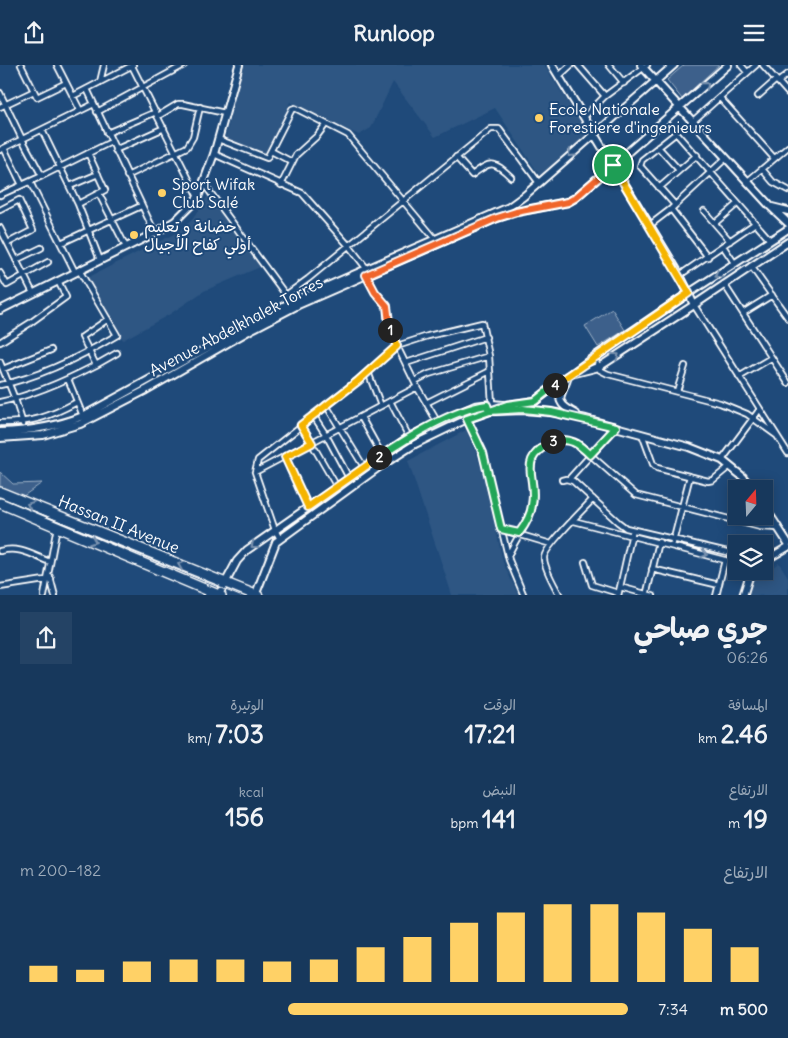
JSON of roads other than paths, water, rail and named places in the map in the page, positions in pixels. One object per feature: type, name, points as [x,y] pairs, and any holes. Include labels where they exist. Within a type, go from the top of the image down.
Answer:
[{"type":"highway","name":"Hassan II Avenue","points":[[0,492],[219,592]]},
{"type":"highway","points":[[0,503],[198,591],[256,595]]},
{"type":"street","points":[[21,65],[36,96],[66,83]]},
{"type":"street","points":[[57,65],[80,110]]},
{"type":"street","points":[[100,82],[104,65]]},
{"type":"street","points":[[73,96],[132,65],[198,197]]},
{"type":"street","points":[[97,112],[184,65]]},
{"type":"street","points":[[0,310],[155,233],[175,221],[194,203],[204,184],[214,154],[239,65]]},
{"type":"street","points":[[552,65],[680,275],[694,305],[788,452]]},
{"type":"street","points":[[559,76],[571,65]]},
{"type":"street","points":[[578,65],[605,96]]},
{"type":"street","points":[[609,65],[624,83]]},
{"type":"street","name":"Avenue Abdelkhalek Torres","points":[[0,438],[43,435],[80,424],[138,394],[278,315],[435,239],[509,207],[674,65]]},
{"type":"street","name":"Avenue Abdelkhalek Torres","points":[[0,432],[26,431],[64,424],[83,416],[291,302],[497,218],[516,212],[568,202],[575,198],[728,65]]},
{"type":"street","points":[[741,65],[747,72]]},
{"type":"street","points":[[693,121],[756,65]]},
{"type":"street","points":[[763,65],[788,93]]},
{"type":"street","points":[[584,117],[605,96],[644,66],[655,81],[770,206],[788,223]]},
{"type":"street","points":[[758,97],[788,74]]},
{"type":"street","points":[[86,89],[155,233]]},
{"type":"street","points":[[3,105],[34,91]]},
{"type":"street","points":[[0,93],[3,105],[42,176]]},
{"type":"street","points":[[720,98],[774,158]]},
{"type":"street","points":[[22,185],[2,149],[94,104]]},
{"type":"street","points":[[107,133],[178,104],[225,113]]},
{"type":"street","points":[[127,176],[187,147],[193,137],[200,107]]},
{"type":"street","points":[[218,139],[266,158],[293,108],[344,132],[352,139],[435,239]]},
{"type":"street","points":[[281,185],[299,152],[317,136],[326,124]]},
{"type":"street","points":[[115,149],[164,128]]},
{"type":"street","points":[[286,295],[491,129],[499,129],[538,183]]},
{"type":"street","points":[[42,130],[70,186],[100,260]]},
{"type":"street","points":[[708,257],[659,188],[640,167],[642,160],[674,134],[680,135],[754,224],[770,240]]},
{"type":"street","points":[[0,195],[111,141]]},
{"type":"street","points":[[658,147],[679,170]]},
{"type":"street","points":[[748,181],[788,147]]},
{"type":"street","points":[[271,151],[292,162]]},
{"type":"street","points":[[78,204],[105,191],[88,153]]},
{"type":"street","points":[[214,154],[302,193],[348,245],[366,272],[375,292],[387,306],[388,325],[397,346],[417,387],[438,423]]},
{"type":"street","points":[[659,188],[697,155]]},
{"type":"street","points":[[456,157],[472,175],[489,164],[501,167],[511,177]]},
{"type":"street","points":[[650,225],[673,207],[726,158]]},
{"type":"street","points":[[762,169],[774,182],[788,190]]},
{"type":"street","points":[[70,186],[98,174]]},
{"type":"street","points":[[0,385],[9,384],[38,373],[89,351],[117,335],[61,243],[30,182]]},
{"type":"street","points":[[204,184],[291,302]]},
{"type":"street","points":[[100,194],[126,247]]},
{"type":"street","points":[[0,210],[19,200],[33,230],[7,242],[0,243]]},
{"type":"street","points":[[715,223],[737,204]]},
{"type":"street","points":[[61,243],[141,206]]},
{"type":"street","points":[[770,206],[788,211]]},
{"type":"street","points":[[704,211],[730,241]]},
{"type":"street","points":[[680,275],[754,224]]},
{"type":"street","points":[[0,228],[33,293]]},
{"type":"street","points":[[256,595],[273,547],[280,539],[393,457],[431,435],[489,407],[535,401],[594,357],[788,229]]},
{"type":"street","points":[[586,419],[568,409],[562,403],[560,395],[570,375],[598,367],[788,242]]},
{"type":"street","points":[[724,246],[735,264]]},
{"type":"street","points":[[16,260],[41,248]]},
{"type":"street","points":[[0,273],[7,285],[48,262]]},
{"type":"street","points":[[752,266],[788,319]]},
{"type":"street","points":[[0,342],[66,297],[58,281]]},
{"type":"street","points":[[724,284],[788,383]]},
{"type":"street","points":[[743,313],[772,295]]},
{"type":"street","points":[[96,365],[82,337],[108,319]]},
{"type":"street","points":[[280,539],[275,530],[255,472],[258,460],[368,372],[397,346],[428,336],[482,323],[489,356],[489,407]]},
{"type":"street","points":[[406,363],[486,337]]},
{"type":"street","points":[[3,369],[51,350]]},
{"type":"street","points":[[0,402],[15,399],[68,379],[117,353]]},
{"type":"street","points":[[415,381],[429,374],[489,356]]},
{"type":"street","points":[[594,357],[598,367],[608,374],[720,403],[753,418],[776,435]]},
{"type":"street","points":[[739,377],[771,358]]},
{"type":"street","points":[[0,363],[26,431]]},
{"type":"street","points":[[677,391],[684,366]]},
{"type":"street","points":[[426,403],[490,371]]},
{"type":"street","points":[[782,374],[788,371]]},
{"type":"street","points":[[368,372],[381,406]]},
{"type":"street","points":[[68,379],[83,416]]},
{"type":"street","points":[[255,472],[417,387]]},
{"type":"street","points":[[390,401],[409,437]]},
{"type":"street","points":[[0,423],[23,423],[47,416],[77,403]]},
{"type":"street","points":[[326,405],[364,467]]},
{"type":"street","points":[[219,592],[241,555],[275,530],[409,437],[475,406],[534,410],[586,419],[642,434],[689,447],[722,459],[745,480]]},
{"type":"street","points":[[722,459],[760,409]]},
{"type":"street","points":[[463,411],[483,453],[508,556],[524,595]]},
{"type":"street","points":[[313,415],[349,478]]},
{"type":"street","points":[[361,417],[382,455]]},
{"type":"street","points":[[301,425],[337,487]]},
{"type":"street","points":[[562,480],[569,479],[616,427]]},
{"type":"street","points":[[642,434],[654,466],[710,481],[730,466]]},
{"type":"street","points":[[508,556],[525,525],[532,505],[530,464],[534,455],[553,441],[568,440],[577,443],[636,495],[764,528],[778,528]]},
{"type":"street","points":[[285,457],[308,507]]},
{"type":"street","points":[[672,545],[690,476]]},
{"type":"street","points":[[569,479],[632,532],[659,542],[728,561]]},
{"type":"street","points":[[560,595],[544,560],[544,555],[551,544],[593,499]]},
{"type":"street","points":[[314,503],[320,511]]},
{"type":"street","points":[[773,520],[787,539]]},
{"type":"street","points":[[574,521],[674,539],[728,552]]},
{"type":"street","points":[[44,595],[56,527]]},
{"type":"street","points":[[501,529],[551,544]]},
{"type":"street","points":[[585,562],[590,582],[593,586],[618,594],[632,532]]},
{"type":"street","points":[[646,595],[659,542]]},
{"type":"street","points":[[773,556],[788,547]]},
{"type":"street","points":[[0,551],[11,548],[17,549],[50,562]]},
{"type":"street","points":[[716,595],[725,560]]},
{"type":"street","points":[[652,569],[719,585]]},
{"type":"street","points":[[0,587],[48,577]]},
{"type":"street","points":[[48,577],[55,595]]},
{"type":"street","points":[[743,595],[747,580]]},
{"type":"street","points":[[620,587],[646,595],[653,595]]},
{"type":"tram line","points":[[0,497],[238,595]]},
{"type":"place","name":"Ecole Nationale Forestiere d'ingenieurs","points":[[539,118]]},
{"type":"place","name":"Sport Wifak Club Salé","points":[[162,193]]},
{"type":"place","name":"حضانة و تعليم أولي كفاح الأجيال","points":[[134,235]]}]
